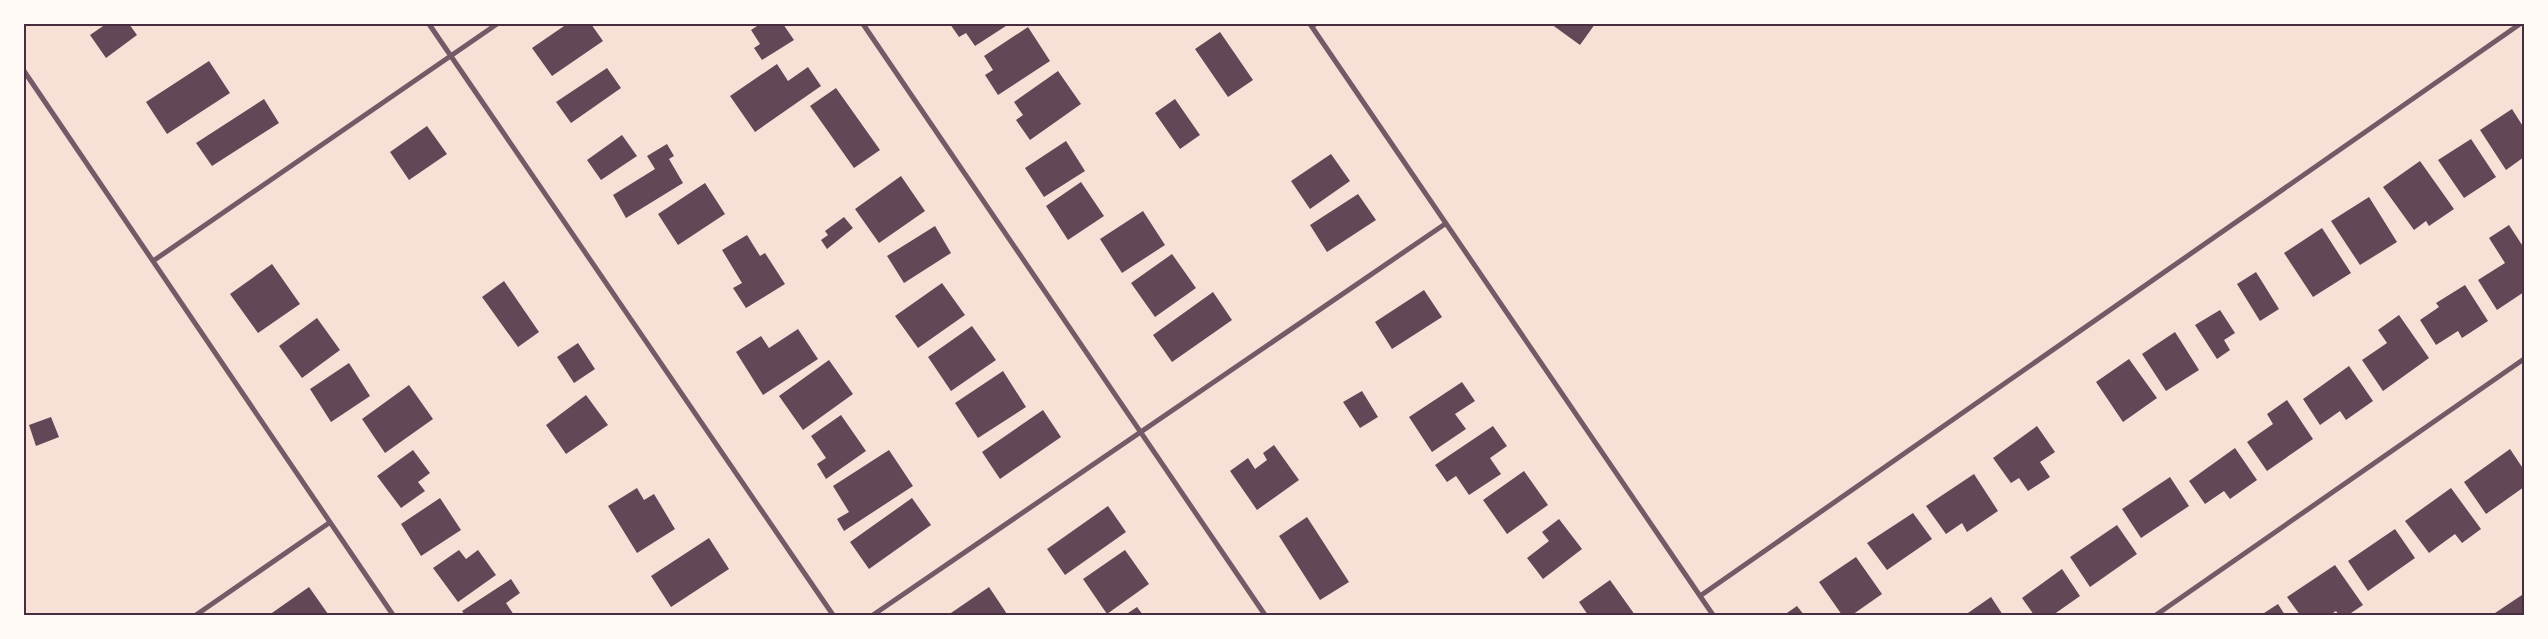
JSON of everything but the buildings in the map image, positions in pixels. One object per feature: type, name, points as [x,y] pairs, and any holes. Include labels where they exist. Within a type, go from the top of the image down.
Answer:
[{"type":"street","points":[[429,24],[833,615]]},
{"type":"street","points":[[153,262],[497,24]]},
{"type":"street","points":[[863,24],[1265,615]]},
{"type":"street","points":[[1700,596],[2520,24]]},
{"type":"street","points":[[1313,25],[1445,224],[1713,615]]},
{"type":"street","points":[[24,71],[393,615]]},
{"type":"street","points":[[873,615],[1141,434],[1445,224]]},
{"type":"street","points":[[2156,615],[2524,359]]},
{"type":"street","points":[[196,615],[329,523]]}]
